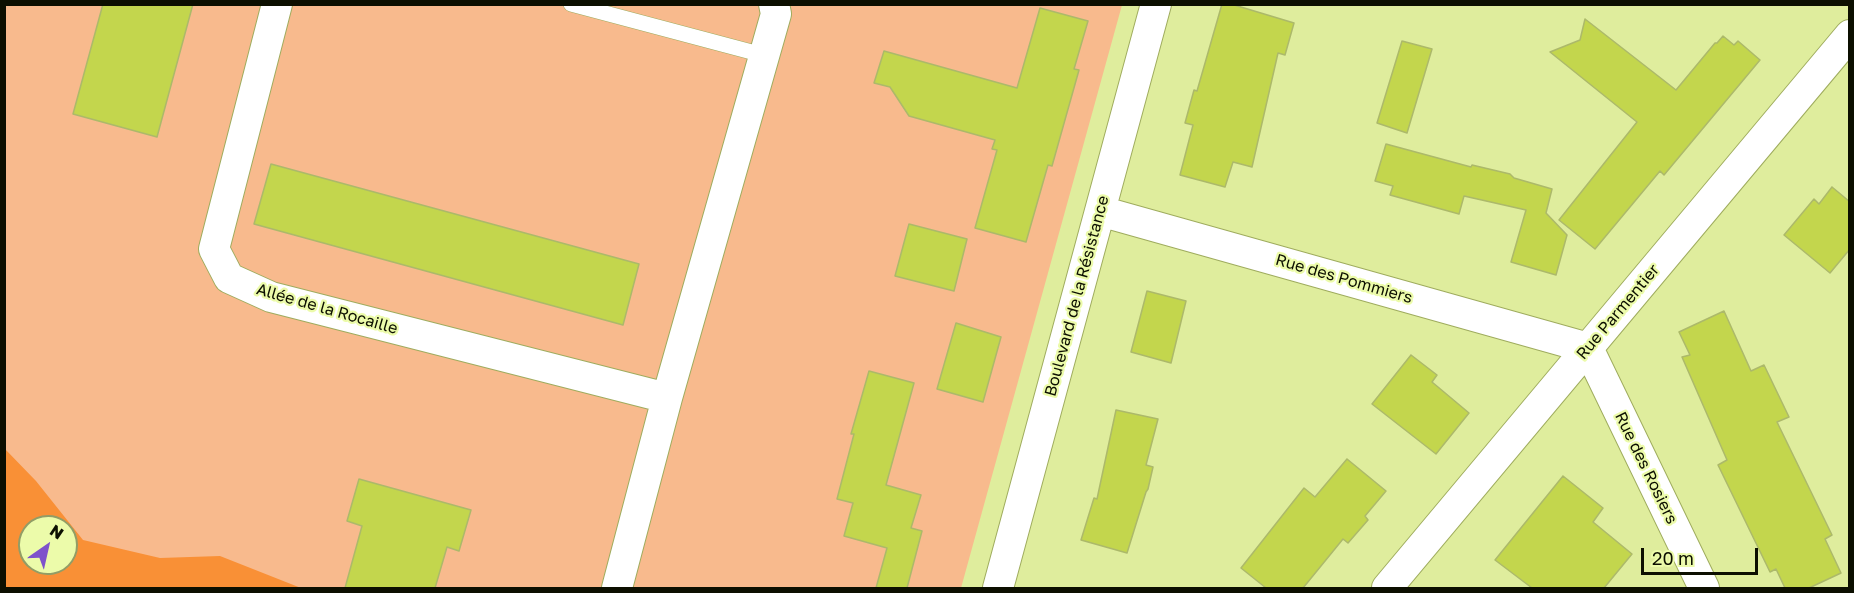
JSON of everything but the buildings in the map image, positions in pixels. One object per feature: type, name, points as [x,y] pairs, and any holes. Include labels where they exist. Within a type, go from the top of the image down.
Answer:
[{"type":"street","name":"Allée de la Rocaille","points":[[277,4],[214,249],[229,278],[271,297],[668,398]]},
{"type":"street","points":[[617,588],[776,14],[774,4]]},
{"type":"street","name":"Boulevard de la Résistance","points":[[998,588],[1156,4]]},
{"type":"street","name":"Rue Parmentier","points":[[1387,588],[1850,35]]},
{"type":"street","name":"Rue des Pommiers","points":[[1100,211],[1588,348]]},
{"type":"street","name":"Rue des Rosiers","points":[[1588,348],[1704,588]]},
{"type":"lane","points":[[571,4],[763,55]]},
{"type":"shaded area","points":[[4,5],[1122,5],[961,588],[5,588]]},
{"type":"shaded area","points":[[4,448],[36,481],[63,515],[18,515],[18,575],[78,575],[78,534],[83,540],[160,558],[220,556],[301,588],[5,588]]}]
